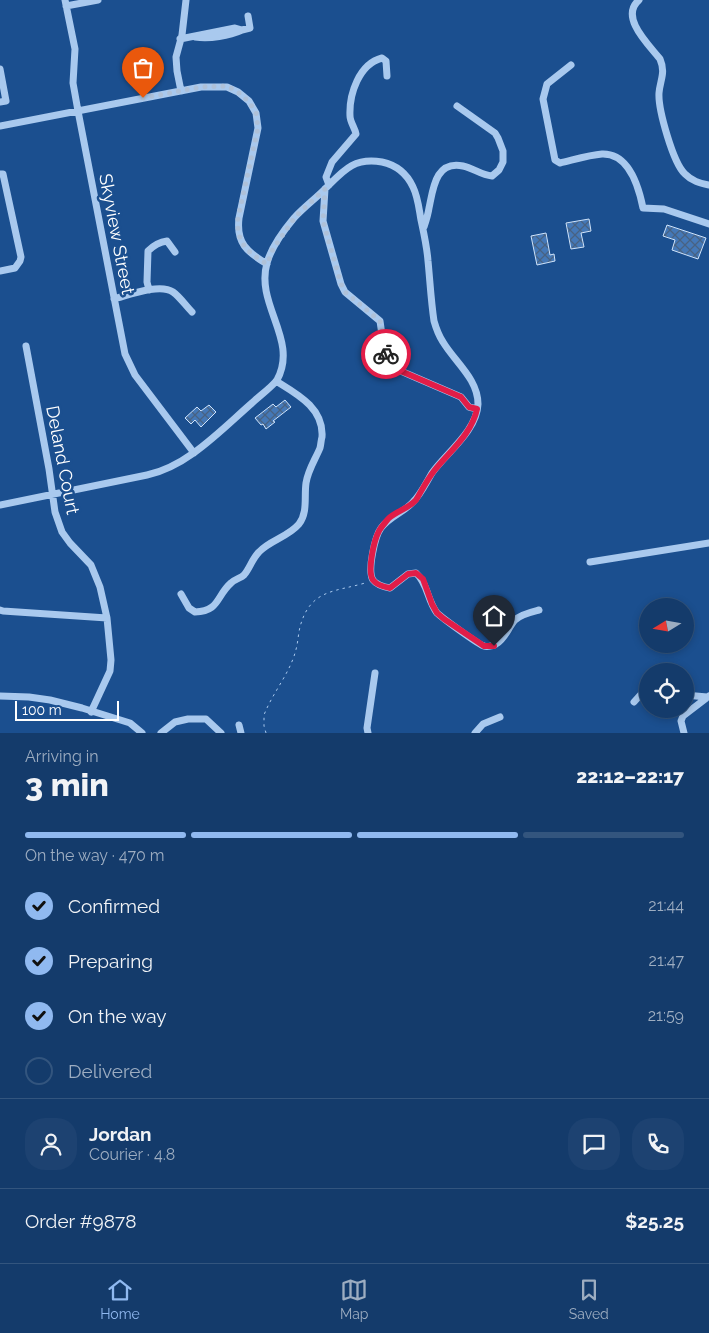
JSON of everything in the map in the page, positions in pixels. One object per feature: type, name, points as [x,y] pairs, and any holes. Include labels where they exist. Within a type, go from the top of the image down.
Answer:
[{"type":"street","points":[[66,3],[98,0]]},
{"type":"street","points":[[181,91],[176,71],[176,57],[186,0]]},
{"type":"street","points":[[639,0],[634,4],[631,13],[634,24],[663,65],[664,74],[659,93],[660,108],[676,161],[684,174],[696,182],[709,185]]},
{"type":"street","name":"Skyview Street","points":[[66,3],[75,50],[73,83],[125,354],[135,375],[194,453]]},
{"type":"street","points":[[180,40],[195,37],[204,38],[250,28],[248,16]]},
{"type":"street","points":[[387,76],[386,61],[382,58],[375,60],[364,69],[353,88],[350,119],[356,134],[332,162],[326,177],[327,187],[323,221],[341,284],[345,292],[380,321],[387,359],[396,369],[461,397],[469,407],[477,409]]},
{"type":"street","points":[[571,65],[547,84],[544,92],[543,99],[556,160],[560,163],[603,154],[612,155],[624,163],[632,173],[640,192],[643,208],[664,209],[709,224]]},
{"type":"street","points":[[0,69],[6,101],[0,102]]},
{"type":"street","points":[[0,126],[201,87],[227,86],[238,92],[249,102],[256,113],[258,128],[238,218],[238,230],[241,241],[248,251],[267,264]]},
{"type":"street","points":[[423,230],[434,184],[439,174],[451,166],[460,165],[492,176],[499,170],[503,162],[503,151],[495,133],[457,106]]},
{"type":"street","points":[[0,505],[151,474],[165,470],[194,453],[276,381],[280,371],[284,354],[281,336],[270,309],[265,280],[267,264],[273,249],[295,217],[341,172],[357,163],[375,161],[391,164],[405,174],[414,188],[428,260],[434,321],[443,342],[473,384],[477,396],[477,409],[474,421],[433,472],[415,501],[406,509],[389,518],[379,530],[374,544],[371,574],[373,580],[382,586],[390,588],[408,574],[416,573],[423,579],[437,613],[484,646],[494,646],[502,639],[515,619],[524,614],[539,610]]},
{"type":"street","points":[[0,174],[3,174],[21,257],[15,268],[0,271]]},
{"type":"street","points":[[149,290],[146,282],[148,251],[154,246],[167,241],[175,252]]},
{"type":"street","points":[[114,299],[149,290],[168,290],[174,292],[192,312]]},
{"type":"street","name":"Deland Court","points":[[26,346],[55,512],[62,532],[91,565],[100,586],[107,618],[111,660],[110,671],[91,712]]},
{"type":"street","points":[[182,594],[189,608],[195,612],[209,610],[219,600],[232,581],[243,576],[259,551],[288,534],[300,523],[305,509],[306,483],[311,465],[320,446],[322,425],[314,409],[302,397],[276,381]]},
{"type":"street","points":[[590,562],[709,543]]},
{"type":"street","points":[[2,611],[107,618]]},
{"type":"street","points":[[368,733],[367,728],[375,673]]},
{"type":"street","points":[[694,695],[708,696]]},
{"type":"street","points":[[0,696],[50,700],[130,723],[142,733]]},
{"type":"street","points":[[634,702],[639,696]]},
{"type":"street","points":[[684,733],[681,721],[683,716],[708,696]]},
{"type":"street","points":[[475,733],[483,724],[500,716]]},
{"type":"street","points":[[161,733],[175,722],[188,719],[206,719],[221,733]]},
{"type":"street","points":[[239,725],[242,733]]},
{"type":"path","points":[[266,733],[264,715],[295,653],[304,614],[311,603],[324,594],[373,580]]},
{"type":"building","points":[[589,219],[591,231],[581,233],[584,247],[571,249],[566,223]]},
{"type":"building","points":[[667,225],[706,238],[698,259],[672,250],[675,240],[663,236]]},
{"type":"building","points":[[546,233],[550,255],[554,254],[555,261],[537,265],[531,236]]},
{"type":"building","points":[[285,400],[291,407],[266,429],[255,418],[273,404],[276,407]]},
{"type":"building","points":[[209,405],[216,412],[201,427],[195,420],[191,424],[185,418],[197,407],[201,411]]},
{"type":"way so far","points":[[143,98],[201,87],[227,86],[238,92],[249,102],[256,113],[258,128],[238,218],[238,230],[241,241],[252,255],[267,264],[273,249],[295,217],[325,189],[323,221],[341,284],[345,292],[380,321],[386,354]]},
{"type":"route","points":[[386,354],[387,359],[396,369],[461,397],[469,407],[477,409],[474,421],[433,472],[415,501],[406,509],[389,518],[379,530],[374,544],[371,563],[373,580],[382,586],[390,588],[408,574],[416,573],[423,579],[437,613],[484,646],[494,646]]}]
